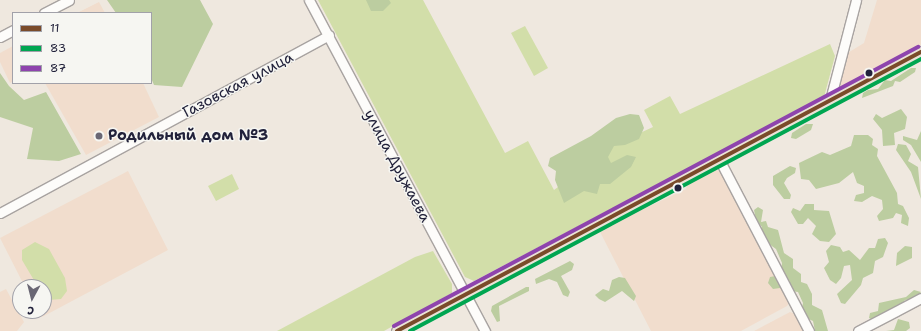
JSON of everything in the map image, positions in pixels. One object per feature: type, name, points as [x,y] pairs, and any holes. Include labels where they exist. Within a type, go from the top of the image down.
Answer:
[{"type":"main road","points":[[397,331],[921,52]]},
{"type":"street","points":[[46,12],[69,0]]},
{"type":"street","name":"улица Дружаева","points":[[309,0],[329,35],[485,331]]},
{"type":"street","points":[[830,100],[856,0]]},
{"type":"street","points":[[0,37],[12,31]]},
{"type":"street","name":"Газовская улица","points":[[0,213],[329,35]]},
{"type":"street","points":[[719,159],[809,331]]},
{"type":"street","points":[[858,331],[921,298]]},
{"type":"shaded area","points":[[877,0],[921,0],[921,45],[840,87],[838,85],[846,54],[864,43]]},
{"type":"shaded area","points":[[99,2],[104,12],[79,12]]},
{"type":"shaded area","points":[[12,47],[12,82],[10,83],[0,62],[0,53]]},
{"type":"shaded area","name":"Родильный дом №3","points":[[46,84],[143,84],[159,117],[86,155]]},
{"type":"shaded area","points":[[713,169],[721,172],[789,303],[787,306],[741,331],[651,331],[599,230],[686,189],[688,182]]},
{"type":"shaded area","points":[[128,171],[168,250],[52,312],[52,279],[21,279],[0,238]]},
{"type":"shaded area","points":[[6,289],[12,300],[12,319],[22,319],[24,322],[17,331],[0,331],[0,292]]},
{"type":"shaded area","points":[[790,312],[798,315],[806,331],[754,331]]},
{"type":"green space","points":[[107,0],[200,0],[213,24],[182,87],[154,85],[152,80],[152,12],[115,12]]},
{"type":"green space","points":[[318,0],[423,0],[505,153],[528,141],[554,190],[614,145],[653,127],[644,110],[670,96],[680,114],[830,44],[835,56],[824,97],[474,281],[465,277]]},
{"type":"green space","points":[[366,0],[389,0],[391,3],[383,11],[371,11]]},
{"type":"green space","points":[[525,26],[548,68],[534,76],[511,33]]},
{"type":"green space","points":[[911,68],[916,68],[915,72],[900,82],[895,81],[893,86],[862,98],[863,93],[868,90],[878,89],[885,80],[891,81]]},
{"type":"green space","points":[[0,73],[9,86],[24,100],[46,92],[81,154],[59,161],[27,159],[33,128],[0,117]]},
{"type":"green space","points":[[901,109],[907,117],[905,129],[894,133],[895,145],[883,146],[882,130],[873,119],[876,114],[882,118]]},
{"type":"green space","points":[[630,114],[639,115],[644,128],[639,139],[625,145],[614,146],[608,157],[611,163],[627,155],[636,157],[631,167],[610,184],[600,184],[597,194],[584,191],[564,203],[555,180],[556,171],[548,166],[550,158],[591,136],[616,118]]},
{"type":"green space","points":[[806,124],[813,124],[811,130],[796,139],[791,138],[792,133]]},
{"type":"green space","points":[[921,131],[921,162],[911,145],[903,140],[903,136],[917,140]]},
{"type":"green space","points":[[854,135],[868,135],[873,139],[872,145],[878,149],[877,156],[897,193],[898,204],[903,206],[909,218],[908,226],[901,223],[902,215],[896,213],[893,218],[879,221],[877,216],[883,209],[882,200],[872,196],[862,202],[854,201],[856,195],[864,193],[864,186],[857,183],[853,172],[839,183],[816,189],[809,180],[801,179],[799,163],[822,152],[830,155],[851,146]]},
{"type":"green space","points":[[898,144],[906,145],[911,154],[908,161],[918,167],[921,199],[911,172],[896,150]]},
{"type":"green space","points":[[790,166],[796,168],[795,173],[787,178],[784,183],[791,195],[790,199],[784,199],[773,185],[773,176]]},
{"type":"green space","points":[[232,174],[239,189],[216,201],[208,186]]},
{"type":"green space","points":[[805,204],[814,204],[814,210],[829,211],[836,234],[829,242],[820,241],[812,234],[816,226],[808,218],[803,224],[798,224],[791,212],[793,208],[800,211]]},
{"type":"green space","points":[[758,207],[763,210],[761,222],[766,221],[768,227],[778,230],[784,253],[793,259],[793,268],[801,274],[801,282],[807,284],[812,294],[812,305],[822,310],[828,331],[815,331],[813,321],[804,317],[801,312],[803,303],[798,292],[791,291],[789,280],[782,280],[780,288],[773,289],[768,283],[770,277],[781,275],[782,263],[776,249],[762,239],[759,233],[762,227],[756,220],[754,210]]},
{"type":"green space","points":[[885,238],[888,243],[883,257],[875,261],[873,273],[863,278],[861,285],[845,304],[841,303],[837,294],[852,280],[850,265],[844,266],[841,278],[836,284],[830,280],[824,268],[829,262],[826,251],[831,245],[840,247],[843,252],[849,250],[860,260],[869,248],[875,248],[878,239]]},
{"type":"green space","points":[[35,242],[49,249],[65,278],[67,291],[61,299],[52,300],[52,279],[33,279],[22,260],[22,250]]},
{"type":"green space","points":[[905,246],[912,247],[912,258],[896,266],[897,253]]},
{"type":"green space","points":[[433,251],[452,284],[452,293],[384,331],[277,331],[415,257]]},
{"type":"green space","points":[[570,261],[574,264],[572,270],[561,276],[570,292],[568,297],[563,295],[557,282],[549,279],[536,284],[535,279]]},
{"type":"green space","points":[[619,277],[625,278],[636,296],[634,301],[622,291],[605,302],[595,295],[603,289],[609,291],[612,280]]},
{"type":"green space","points":[[526,287],[529,287],[529,291],[499,306],[500,321],[497,322],[491,311],[492,306]]},
{"type":"green space","points":[[914,290],[921,292],[915,299],[905,300],[901,307],[875,321],[869,318],[870,313],[878,311],[879,303],[906,297]]},
{"type":"green space","points":[[898,319],[909,322],[910,328],[906,331],[886,331],[894,330]]},
{"type":"transit line","name":"87","points":[[394,326],[918,47]]},
{"type":"transit line","name":"11","points":[[397,331],[921,52]]},
{"type":"transit line","name":"83","points":[[410,331],[921,59]]},
{"type":"place","name":"Родильный дом №3","points":[[99,136]]}]
